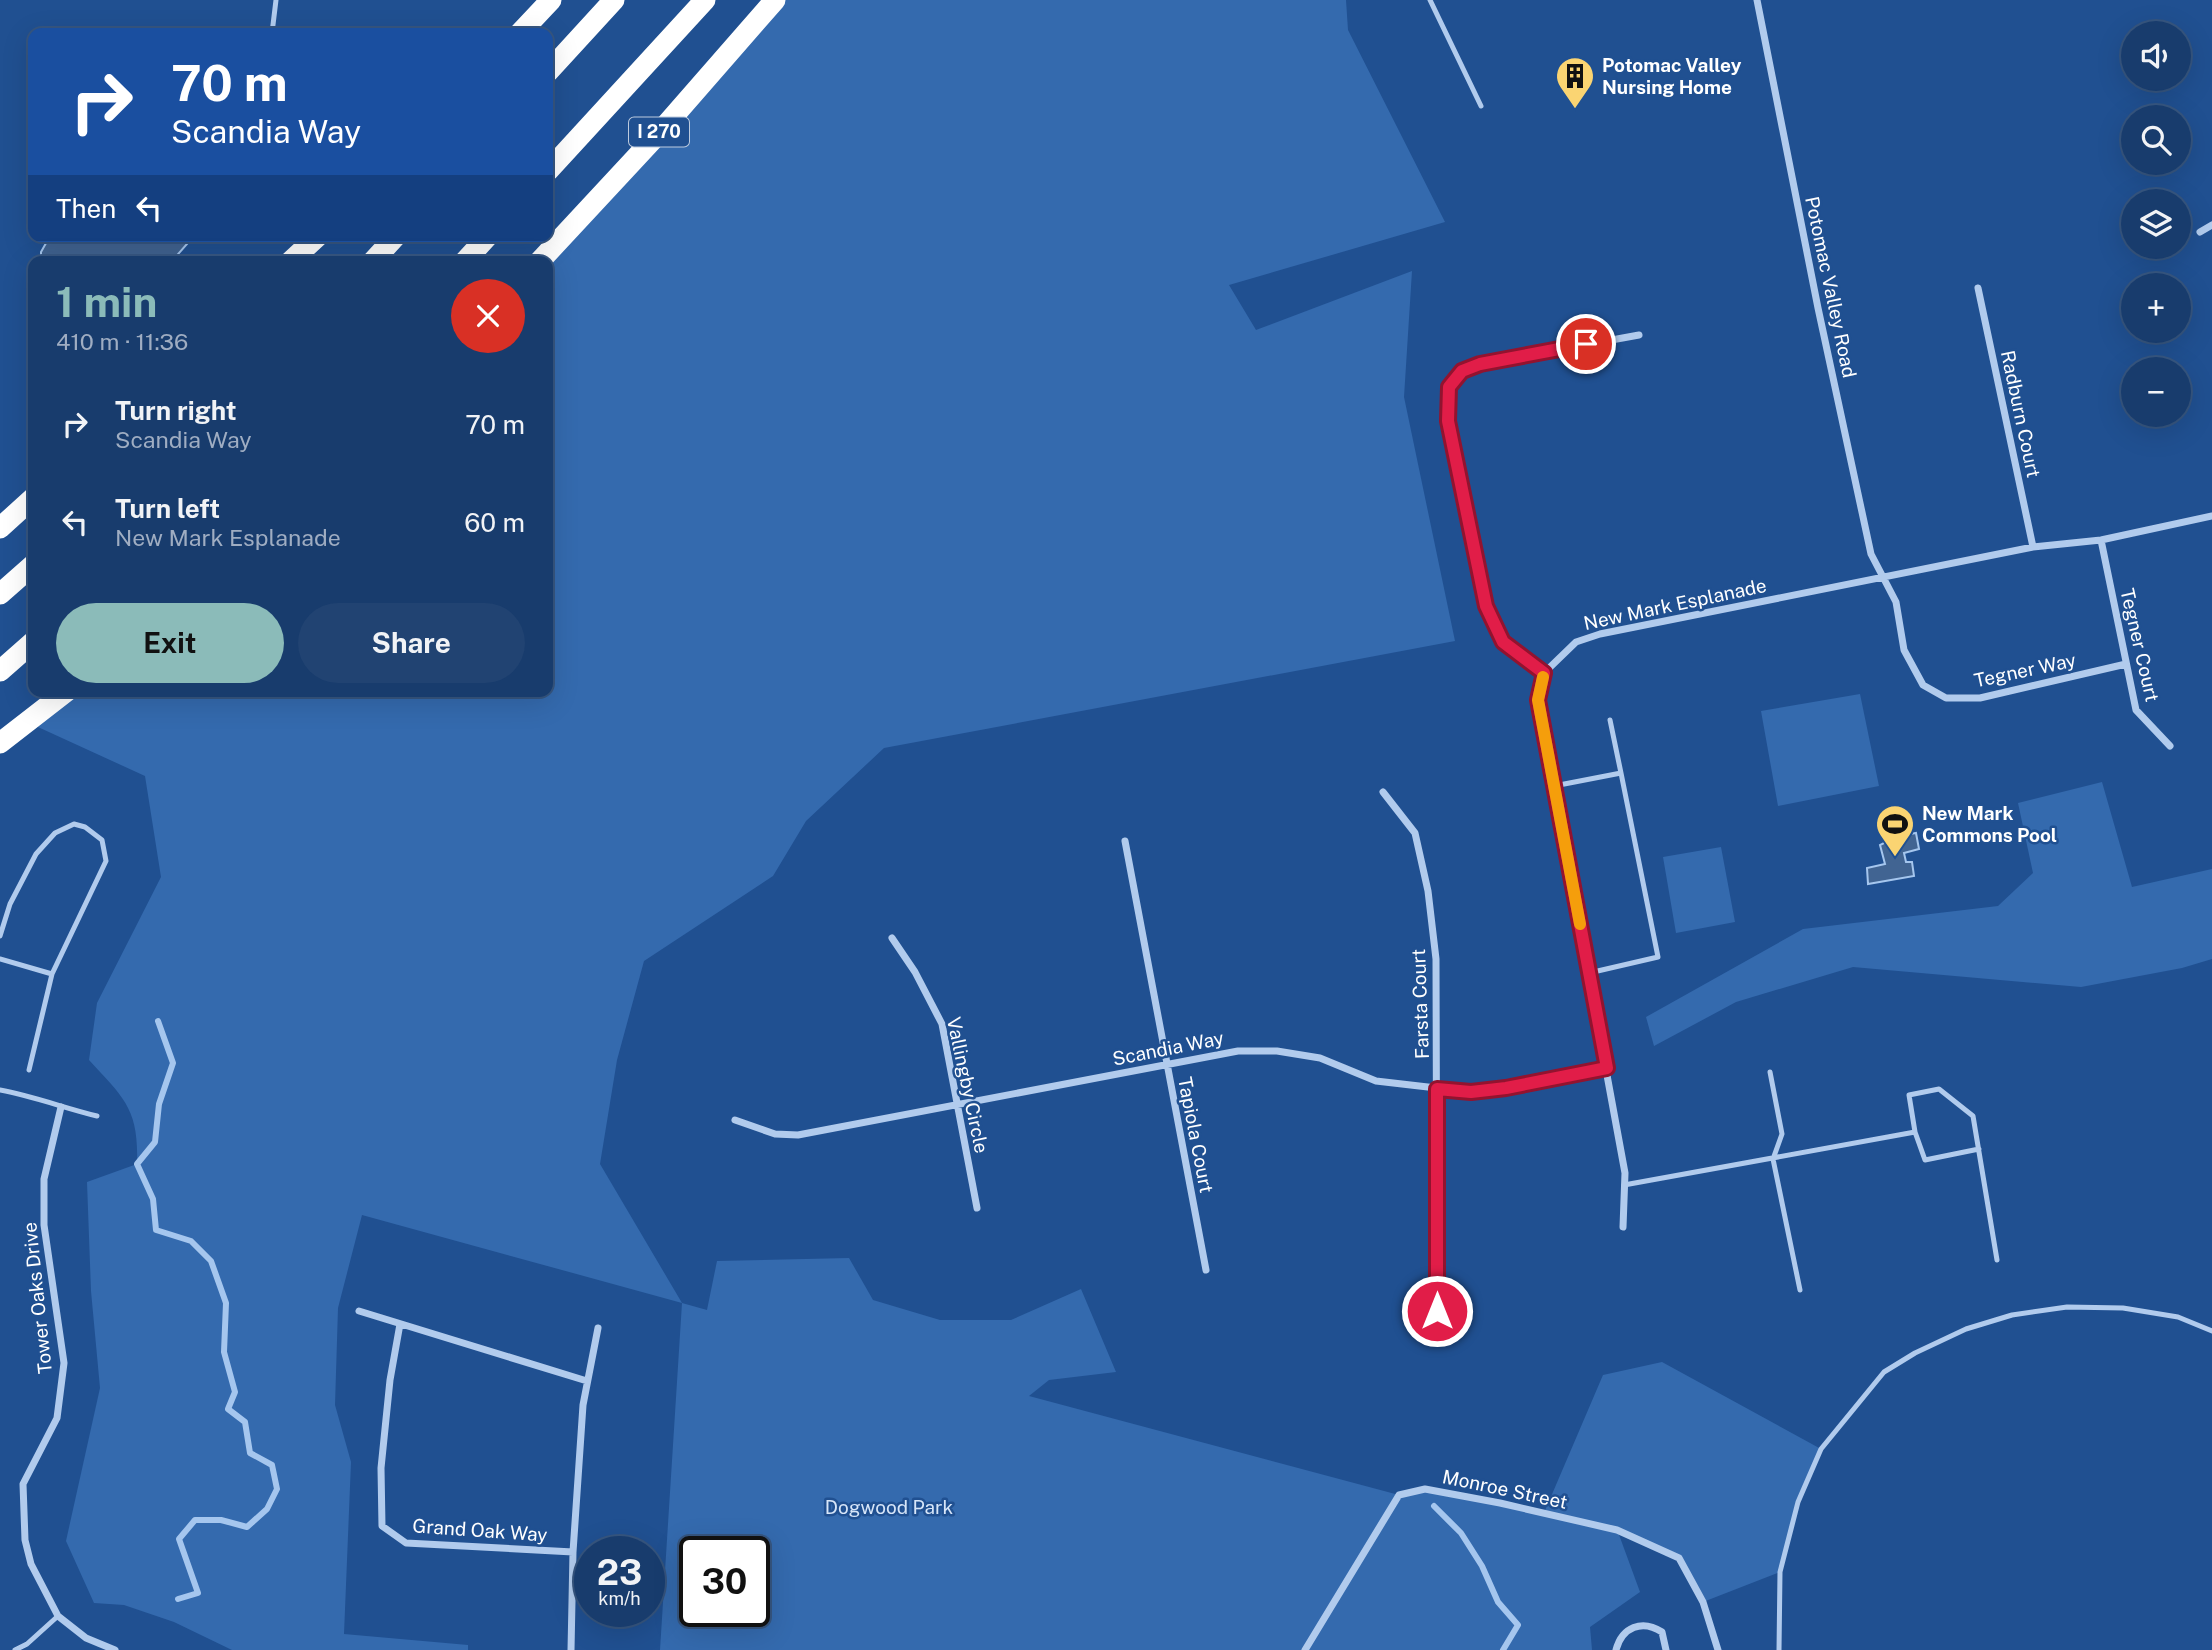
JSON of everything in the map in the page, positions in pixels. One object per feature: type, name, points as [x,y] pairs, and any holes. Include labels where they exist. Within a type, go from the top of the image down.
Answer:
[{"type":"highway","points":[[525,28],[551,0]]},
{"type":"highway","points":[[553,67],[614,0]]},
{"type":"highway","name":"I 270","points":[[553,166],[705,0]]},
{"type":"highway","name":"I 270","points":[[545,256],[658,134],[775,0]]},
{"type":"highway","points":[[296,256],[312,242]]},
{"type":"highway","points":[[378,256],[390,242]]},
{"type":"highway","points":[[470,256],[483,242]]},
{"type":"highway","points":[[0,528],[28,503]]},
{"type":"highway","points":[[0,594],[28,569]]},
{"type":"highway","points":[[0,671],[28,646]]},
{"type":"highway","points":[[0,743],[59,697]]},
{"type":"street","name":"Potomac Valley Road","points":[[1757,0],[1818,308],[1871,554],[1881,578]]},
{"type":"street","points":[[2200,232],[2212,225]]},
{"type":"street","name":"Radburn Court","points":[[1978,288],[2033,547]]},
{"type":"street","points":[[1623,1227],[1625,1173],[1538,700],[1544,673],[1503,642],[1486,606],[1448,421],[1449,387],[1462,371],[1480,364],[1639,335]]},
{"type":"street","name":"New Mark Esplanade","points":[[1544,673],[1576,642],[1600,634],[2033,547],[2101,540],[2212,516]]},
{"type":"street","name":"Tegner Court","points":[[2101,540],[2136,710],[2170,746]]},
{"type":"street","name":"Tegner Way","points":[[1881,578],[1896,602],[1905,650],[1923,685],[1946,698],[1980,698],[2126,664]]},
{"type":"street","name":"Farsta Court","points":[[1383,792],[1415,833],[1428,891],[1436,960],[1437,1311]]},
{"type":"street","name":"Tapiola Court","points":[[1125,841],[1206,1270]]},
{"type":"street","name":"Vallingby Circle","points":[[892,938],[915,972],[942,1024],[977,1208]]},
{"type":"street","name":"Scandia Way","points":[[735,1120],[775,1134],[798,1135],[1238,1051],[1278,1051],[1320,1058],[1376,1081],[1471,1092],[1506,1088],[1607,1068]]},
{"type":"street","name":"Tower Oaks Drive","points":[[61,1107],[44,1179],[44,1225],[64,1363],[57,1418],[23,1484],[25,1540],[43,1589],[58,1616],[86,1638],[115,1650]]},
{"type":"street","points":[[359,1311],[587,1381]]},
{"type":"street","name":"Grand Oak Way","points":[[400,1324],[384,1427],[381,1468],[383,1526],[406,1543],[573,1552]]},
{"type":"street","name":"Grand Oak Way","points":[[571,1650],[573,1552],[583,1405],[598,1328]]},
{"type":"street","name":"Monroe Street","points":[[1305,1650],[1399,1495],[1425,1489],[1617,1530],[1679,1558],[1703,1602],[1718,1650]]},
{"type":"street","points":[[1616,1650],[1619,1638],[1628,1629],[1641,1625],[1653,1626],[1662,1632],[1665,1650]]},
{"type":"lane","points":[[273,28],[276,0]]},
{"type":"lane","points":[[1430,0],[1481,106]]},
{"type":"lane","points":[[1589,973],[1658,957],[1610,720]]},
{"type":"lane","points":[[1554,786],[1620,773]]},
{"type":"lane","points":[[0,936],[10,904],[36,854],[55,833],[74,824],[85,827],[102,840],[106,861],[52,974],[29,1070]]},
{"type":"lane","points":[[0,959],[52,974]]},
{"type":"lane","points":[[1770,1072],[1782,1134],[1773,1159],[1800,1290]]},
{"type":"lane","points":[[1979,1149],[1925,1160],[1915,1132],[1909,1095],[1939,1089],[1973,1116],[1979,1149],[1997,1260]]},
{"type":"lane","points":[[0,1090],[31,1095],[61,1107],[97,1116]]},
{"type":"lane","points":[[1624,1185],[1915,1132]]},
{"type":"lane","points":[[1779,1650],[1780,1572],[1798,1502],[1821,1448],[1884,1372],[1915,1353],[1966,1329],[2012,1315],[2067,1307],[2123,1308],[2178,1317],[2212,1331]]},
{"type":"lane","points":[[15,1650],[27,1644],[58,1616]]},
{"type":"green space","points":[[775,0],[1346,0],[1348,30],[1445,222],[1229,285],[1256,330],[1412,271],[1404,397],[1455,641],[884,748],[806,821],[773,876],[644,961],[617,1060],[600,1164],[682,1303],[362,1215],[338,1308],[335,1405],[351,1462],[344,1634],[468,1645],[468,1650],[232,1650],[174,1622],[124,1605],[94,1603],[66,1541],[100,1388],[91,1291],[87,1182],[137,1164],[137,1145],[132,1117],[127,1106],[89,1060],[97,1003],[161,877],[145,776],[27,722],[59,697],[553,697],[552,256]]},
{"type":"green space","points":[[1860,694],[1879,786],[1778,806],[1761,711]]},
{"type":"green space","points":[[2102,782],[2132,887],[2212,869],[2212,959],[2182,968],[2081,987],[1853,967],[1736,1002],[1654,1046],[1646,1017],[1803,929],[1998,906],[2033,873],[2018,803]]},
{"type":"green space","points":[[1721,847],[1735,922],[1676,933],[1663,857]]},
{"type":"green space","name":"Dogwood Park","points":[[849,1258],[873,1300],[940,1320],[1011,1320],[1081,1289],[1116,1372],[1049,1380],[1029,1396],[1399,1495],[1425,1489],[1544,1513],[1603,1375],[1662,1362],[1821,1449],[1798,1502],[1780,1572],[1703,1602],[1679,1558],[1618,1532],[1640,1592],[1590,1627],[1592,1650],[660,1650],[661,1627],[665,1627],[665,1571],[682,1303],[707,1310],[717,1261]]},
{"type":"shaded area","points":[[47,242],[189,242],[176,256],[41,256]]},
{"type":"shaded area","name":"New Mark Commons Pool","points":[[1916,833],[1919,849],[1904,853],[1906,862],[1912,862],[1914,876],[1868,884],[1867,868],[1885,864],[1880,845],[1898,836]]},
{"type":"waterway","points":[[158,1021],[173,1063],[159,1104],[155,1142],[137,1164],[153,1199],[156,1230],[191,1241],[211,1261],[226,1303],[224,1352],[235,1392],[228,1409],[245,1422],[250,1453],[272,1465],[277,1489],[267,1509],[247,1527],[221,1520],[195,1520],[179,1539],[198,1593],[178,1599]]},
{"type":"waterway","points":[[1434,1506],[1461,1533],[1482,1566],[1498,1602],[1518,1625],[1503,1650]]},
{"type":"slow traffic","points":[[1543,677],[1538,700],[1580,924]]},
{"type":"place","name":"Potomac Valley Nursing Home","points":[[1575,110]]},
{"type":"place","name":"New Mark Commons Pool","points":[[1895,858]]},
{"type":"route","points":[[1437,1311],[1437,1089],[1471,1092],[1506,1088],[1607,1068],[1538,700],[1544,673],[1503,642],[1486,606],[1448,421],[1449,387],[1462,371],[1480,364],[1586,344]]}]
